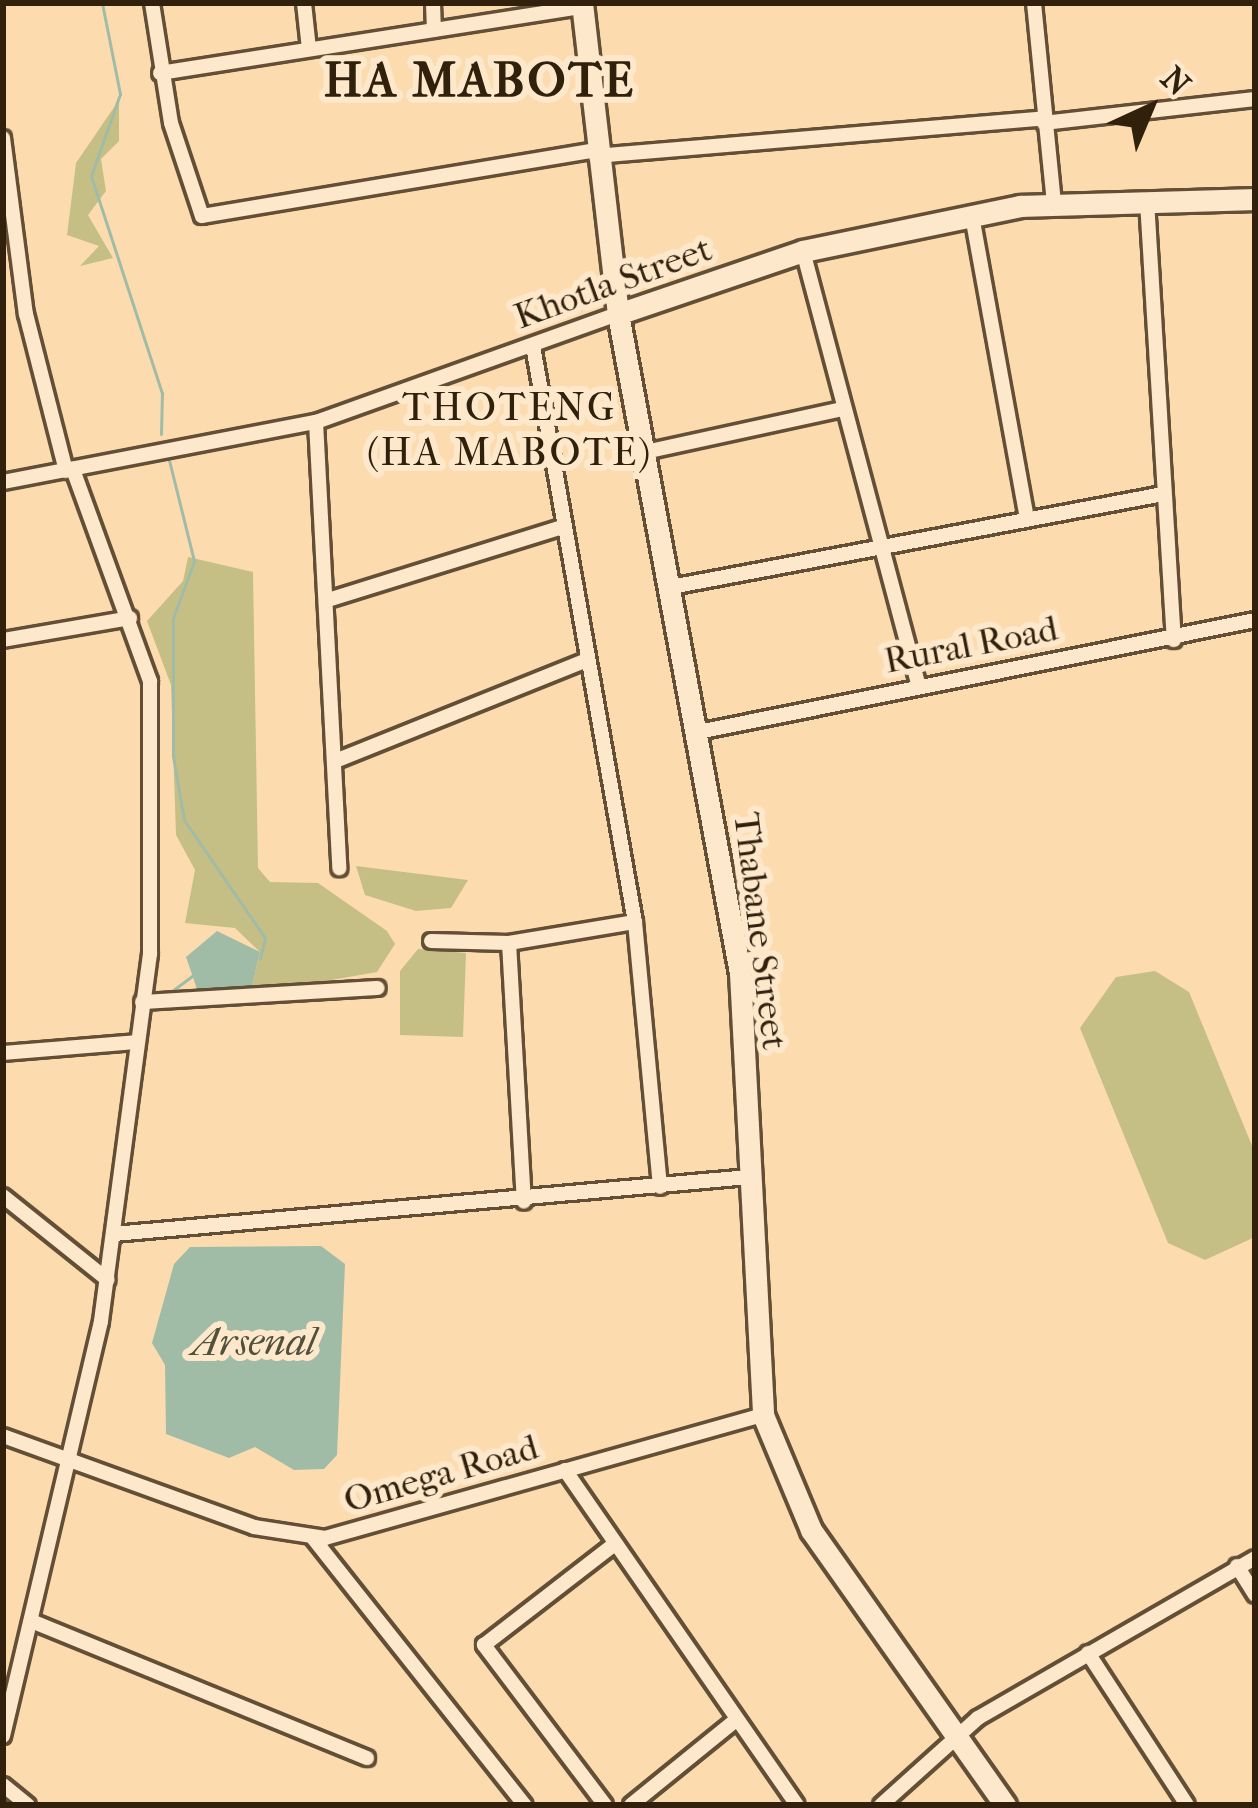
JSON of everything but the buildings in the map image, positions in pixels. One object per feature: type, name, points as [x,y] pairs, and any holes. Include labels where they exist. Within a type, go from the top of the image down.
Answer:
[{"type":"street","points":[[152,3],[160,73],[202,216],[596,153],[1255,100]]},
{"type":"street","points":[[304,3],[309,50]]},
{"type":"street","points":[[433,3],[434,30]]},
{"type":"street","points":[[1034,3],[1054,203]]},
{"type":"street","points":[[160,73],[582,5]]},
{"type":"street","name":"Thabane Street","points":[[582,5],[618,314],[740,973],[763,1415],[811,1530],[1005,1805]]},
{"type":"street","points":[[3,138],[26,314],[70,470],[130,618],[157,725],[142,1003],[108,1280],[73,1456],[3,1736]]},
{"type":"street","name":"Khotla Street","points":[[3,482],[316,422],[803,251],[1054,203],[1255,199]]},
{"type":"street","points":[[1147,201],[1174,640]]},
{"type":"street","points":[[972,216],[1026,512]]},
{"type":"street","points":[[803,251],[838,410],[919,686]]},
{"type":"street","points":[[533,346],[635,922],[660,1187]]},
{"type":"street","points":[[645,452],[838,410]]},
{"type":"street","points":[[316,422],[331,599],[339,868]]},
{"type":"street","points":[[671,587],[1026,512],[1163,494]]},
{"type":"street","points":[[331,599],[562,527]]},
{"type":"street","points":[[3,640],[130,618]]},
{"type":"street","name":"Rural Road","points":[[698,732],[1174,640],[1255,620]]},
{"type":"street","points":[[338,760],[586,660]]},
{"type":"street","points":[[430,940],[509,943],[635,922]]},
{"type":"street","points":[[509,943],[524,1202]]},
{"type":"street","points":[[142,1003],[378,988]]},
{"type":"street","points":[[3,1053],[138,1042]]},
{"type":"street","points":[[114,1234],[524,1202],[749,1178]]},
{"type":"street","points":[[3,1196],[108,1280]]},
{"type":"street","name":"Omega Road","points":[[3,1436],[73,1456],[254,1527],[313,1538],[763,1415]]},
{"type":"street","points":[[565,1470],[611,1547],[796,1805]]},
{"type":"street","points":[[313,1538],[525,1805]]},
{"type":"street","points":[[605,1805],[484,1645],[611,1547]]},
{"type":"street","points":[[880,1805],[957,1732],[1255,1558]]},
{"type":"street","points":[[1237,1566],[1255,1595]]},
{"type":"street","points":[[31,1621],[368,1758]]},
{"type":"street","points":[[1088,1653],[1186,1805]]},
{"type":"street","points":[[631,1805],[736,1720]]},
{"type":"street","points":[[3,1785],[28,1805]]},
{"type":"shaded area","points":[[119,100],[119,141],[101,159],[106,191],[88,215],[113,258],[80,266],[99,246],[67,235],[76,163]]},
{"type":"shaded area","points":[[188,557],[253,572],[258,868],[270,882],[318,883],[387,931],[395,944],[377,972],[263,992],[252,986],[260,952],[235,928],[185,923],[195,870],[176,835],[171,685],[147,621],[183,581]]},
{"type":"shaded area","points":[[356,866],[468,880],[451,908],[416,911],[365,895]]},
{"type":"shaded area","points":[[418,949],[466,953],[463,1037],[400,1035],[400,971]]},
{"type":"shaded area","points":[[1155,971],[1189,992],[1255,1153],[1255,1237],[1205,1260],[1168,1243],[1080,1028],[1116,977]]},
{"type":"water","points":[[217,931],[260,952],[252,986],[197,989],[186,957]]},
{"type":"water","name":"Arsenal","points":[[321,1246],[345,1264],[337,1455],[324,1469],[294,1470],[255,1447],[229,1458],[166,1434],[165,1365],[152,1343],[174,1264],[190,1247]]},
{"type":"waterway","points":[[102,3],[120,94],[91,176],[162,393],[161,434]]},
{"type":"waterway","points":[[169,460],[194,561],[173,618],[173,756],[184,820],[265,938],[260,958]]},
{"type":"waterway","points":[[168,994],[192,976]]},
{"type":"district","name":"HA MABOTE","points":[[480,81]]},
{"type":"district","name":"THOTENG (HA MABOTE)","points":[[510,430]]}]
